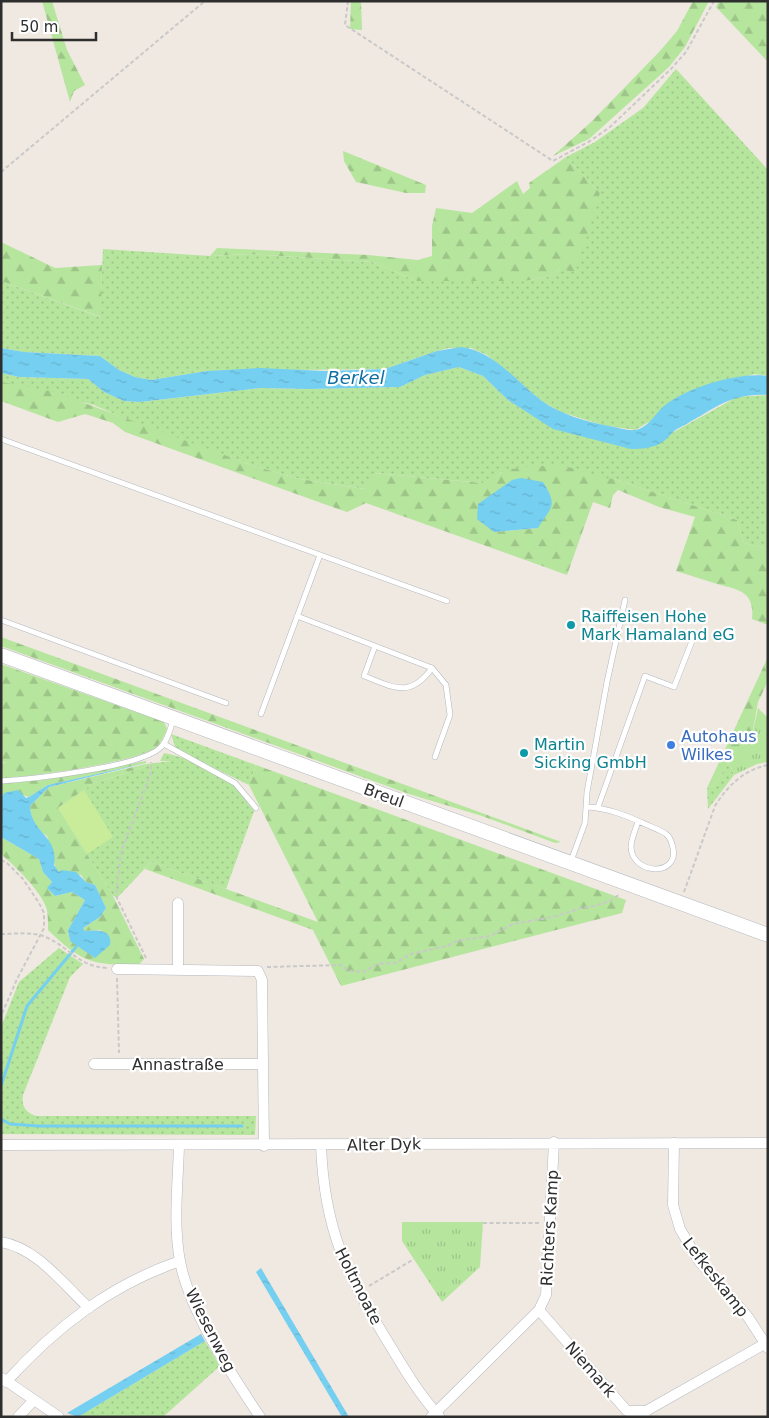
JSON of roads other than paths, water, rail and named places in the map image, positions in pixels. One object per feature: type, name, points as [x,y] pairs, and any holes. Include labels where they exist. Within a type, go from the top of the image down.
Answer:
[{"type":"main road","name":"Breul","points":[[1,654],[628,882],[768,935]]},
{"type":"street","points":[[178,903],[178,969]]},
{"type":"street","points":[[117,969],[258,971],[262,980],[264,1146]]},
{"type":"street","name":"Annastraße","points":[[94,1064],[263,1064]]},
{"type":"street","name":"Alter Dyk","points":[[1,1145],[264,1146],[554,1142],[768,1143]]},
{"type":"street","name":"Richters Kamp","points":[[435,1415],[539,1310],[546,1295],[554,1142]]},
{"type":"street","name":"Lefkeskamp","points":[[674,1142],[673,1205],[680,1229],[700,1261],[748,1317],[767,1345]]},
{"type":"street","name":"Holtmoate","points":[[320,1145],[322,1184],[328,1217],[347,1269],[359,1293],[423,1399],[435,1415]]},
{"type":"street","name":"Wiesenweg","points":[[179,1146],[177,1212],[180,1261],[191,1296],[210,1334],[260,1417]]},
{"type":"street","points":[[1,1242],[14,1244],[35,1257],[89,1308]]},
{"type":"street","points":[[59,1417],[4,1379],[38,1347],[89,1308],[150,1271],[180,1261]]},
{"type":"street","name":"Niemark","points":[[539,1310],[628,1411],[645,1414]]},
{"type":"street","points":[[645,1414],[767,1345]]},
{"type":"street","points":[[18,1417],[34,1400]]},
{"type":"lane","points":[[1,439],[447,601]]},
{"type":"lane","points":[[261,714],[320,555]]},
{"type":"lane","points":[[571,862],[585,823],[587,792],[607,682],[625,600]]},
{"type":"lane","points":[[297,616],[432,668],[446,685],[450,715],[434,757]]},
{"type":"lane","points":[[1,620],[226,703]]},
{"type":"lane","points":[[598,807],[645,676],[674,687],[694,636]]},
{"type":"lane","points":[[375,646],[364,676],[400,689],[423,681],[432,668]]},
{"type":"lane","points":[[1,781],[71,772],[129,761],[150,754],[164,744],[175,717]]},
{"type":"lane","points":[[164,744],[235,783],[256,808]]},
{"type":"lane","points":[[586,807],[598,807],[621,813],[666,834],[671,841],[674,851],[671,861],[665,868],[656,870],[646,868],[638,863],[633,856],[631,846],[638,821]]},
{"type":"water","name":"Berkel","points":[[461,347],[484,354],[495,361],[542,401],[565,414],[583,420],[626,429],[635,430],[644,427],[664,406],[674,399],[714,382],[742,376],[768,376],[768,395],[754,395],[731,400],[677,429],[658,445],[631,449],[553,429],[508,400],[483,376],[459,367],[425,375],[400,387],[261,388],[140,402],[124,401],[104,392],[88,379],[19,377],[1,373],[1,348],[24,352],[100,356],[119,370],[135,377],[151,380],[207,371],[260,368],[325,371],[385,369],[437,351]]},
{"type":"water","points":[[521,478],[543,482],[551,496],[550,510],[538,528],[494,532],[477,519],[478,504],[512,480]]},
{"type":"water","points":[[146,763],[49,787],[30,806],[35,823],[52,847],[54,865],[59,872],[62,870],[76,872],[86,882],[95,885],[106,908],[100,917],[83,928],[85,931],[103,932],[109,936],[110,945],[95,958],[70,941],[68,930],[85,900],[72,892],[55,896],[47,888],[52,882],[43,872],[39,859],[1,837],[1,799],[4,793],[18,790],[26,798],[48,785]]},
{"type":"water","points":[[261,1268],[349,1417],[342,1417],[256,1272]]},
{"type":"water","points":[[201,1334],[205,1341],[78,1417],[67,1413]]},
{"type":"waterway","points":[[1,1086],[27,1006],[76,947]]},
{"type":"waterway","points":[[1,1119],[10,1124],[38,1126],[242,1126]]},
{"type":"place","name":"Raiffeisen Hohe Mark Hamaland eG","points":[[571,625]]},
{"type":"place","name":"Autohaus Wilkes","points":[[671,745]]},
{"type":"place","name":"Martin Sicking GmbH","points":[[524,753]]}]
